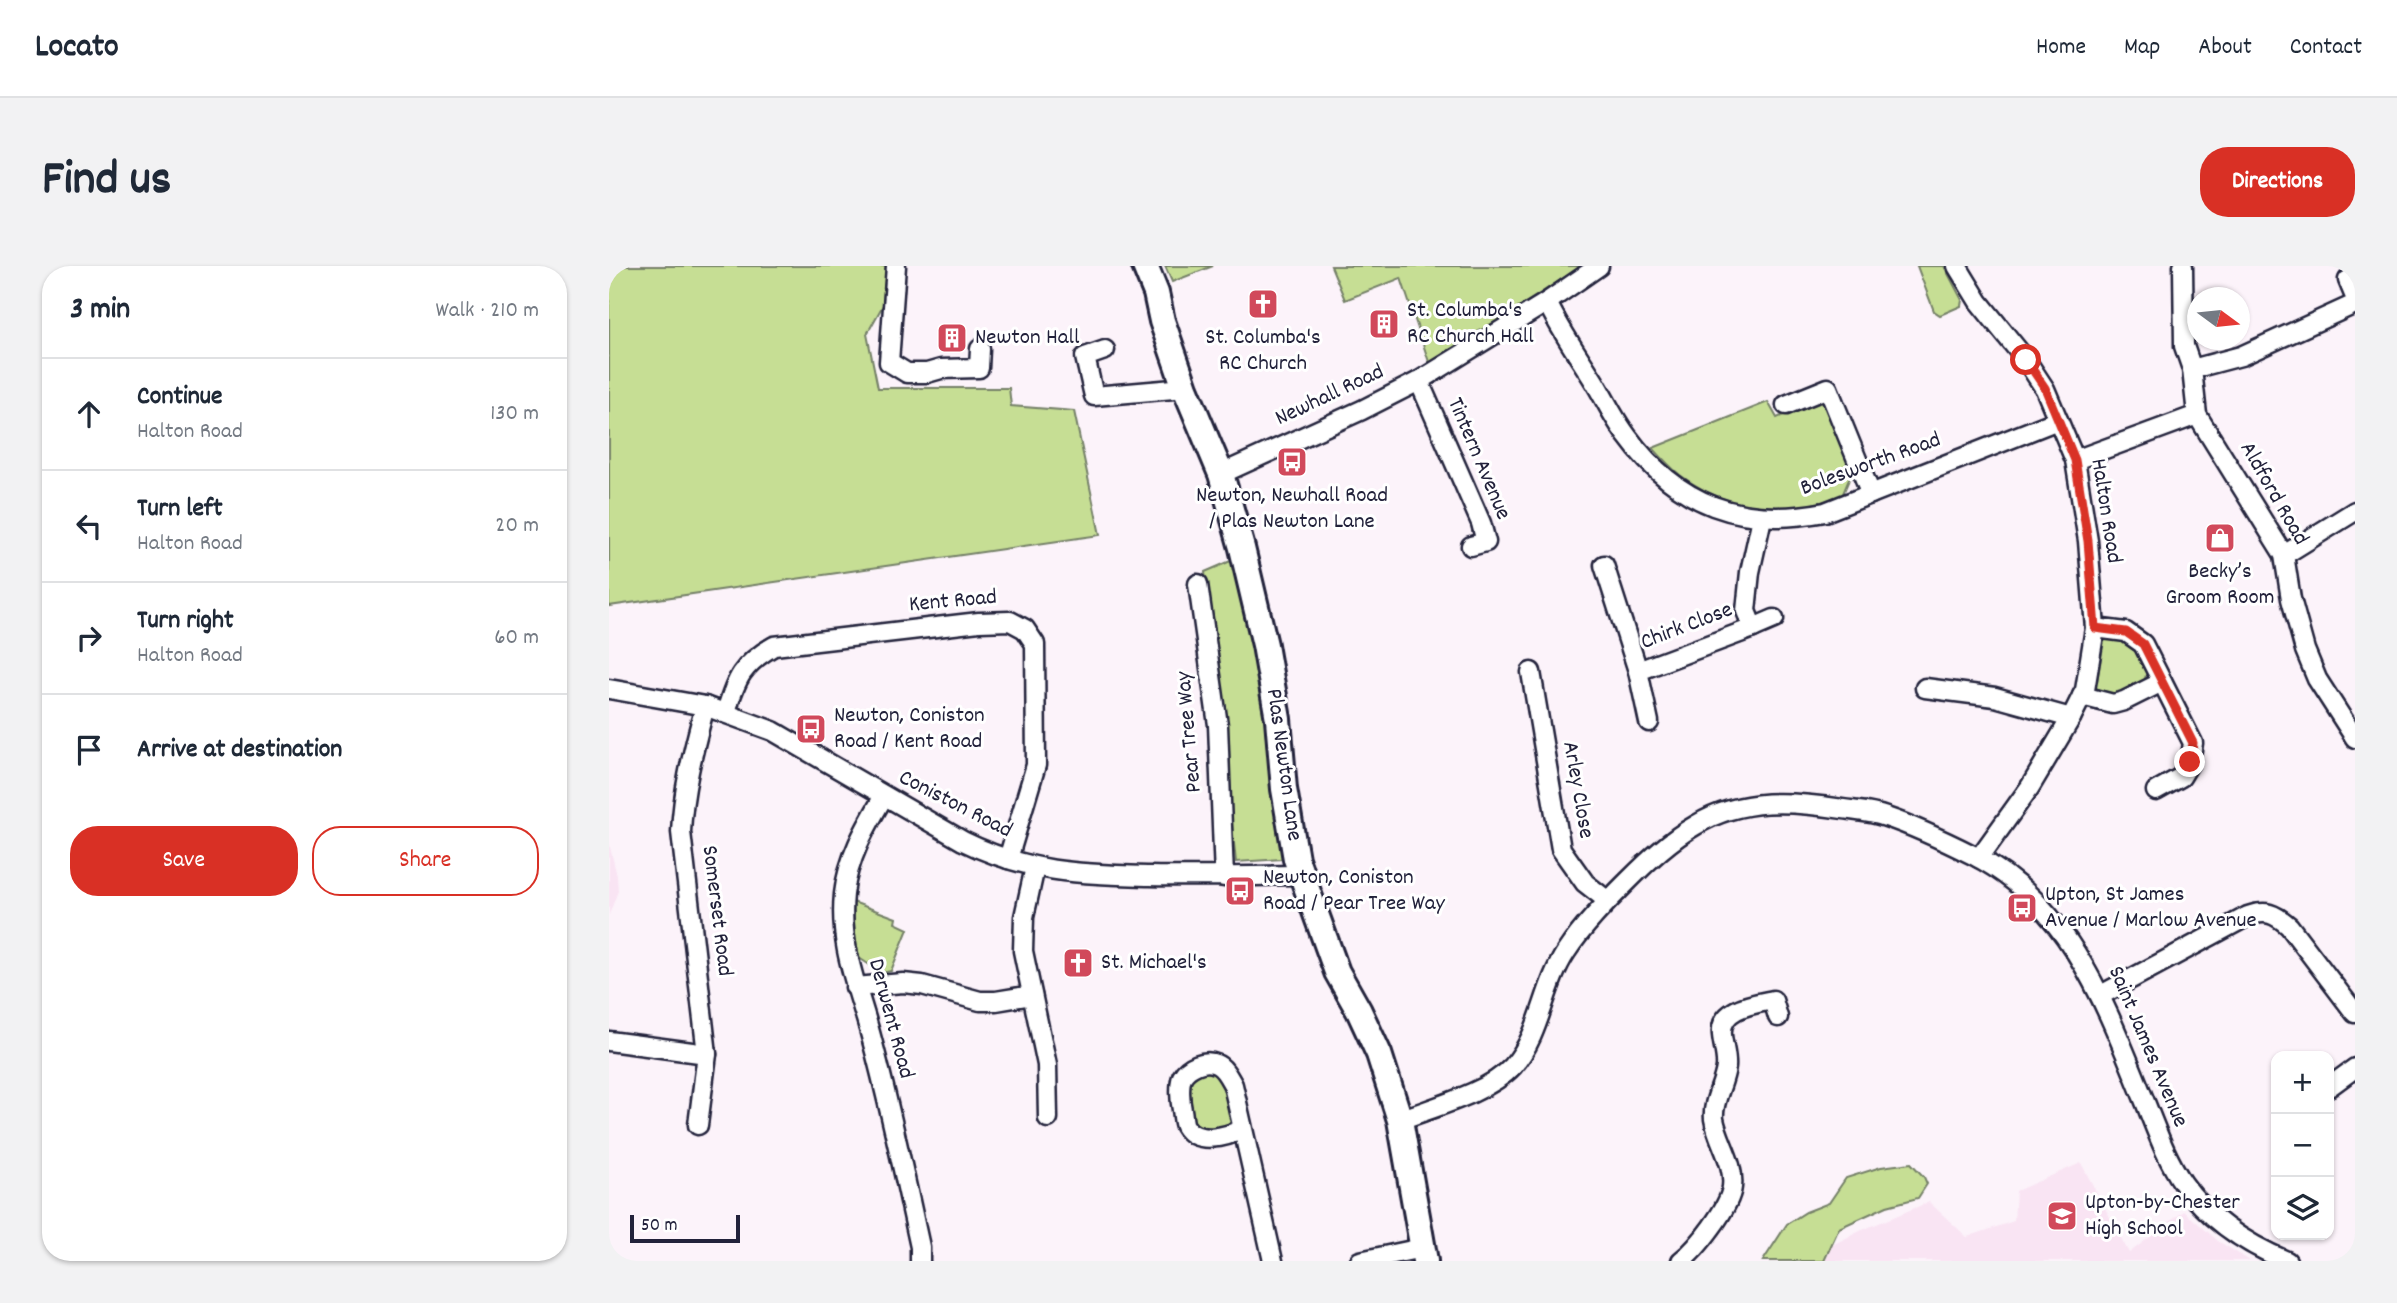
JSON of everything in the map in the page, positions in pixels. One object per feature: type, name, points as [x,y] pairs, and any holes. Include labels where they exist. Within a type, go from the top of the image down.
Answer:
[{"type":"street","points":[[896,266],[889,362],[907,373],[979,368],[980,349]]},
{"type":"street","name":"Plas Newton Lane","points":[[1145,266],[1185,388],[1221,474],[1251,582],[1265,645],[1278,719],[1284,789],[1296,859],[1337,972],[1379,1054],[1400,1120],[1423,1255]]},
{"type":"street","name":"Halton Road","points":[[1957,266],[1979,302],[2045,388],[2075,460],[2088,541],[2095,628],[2082,696],[2071,718],[2030,787],[1979,858]]},
{"type":"street","name":"Aldford Road","points":[[2183,266],[2184,346],[2192,369],[2197,415],[2284,555],[2291,600],[2305,650],[2317,679],[2355,738]]},
{"type":"street","name":"Newhall Road","points":[[1221,474],[1362,411],[1419,381],[1547,302],[1593,267]]},
{"type":"street","name":"Bolesworth Road","points":[[1547,302],[1626,435],[1643,456],[1671,481],[1706,505],[1762,518],[1796,518],[1825,512],[2058,420]]},
{"type":"street","points":[[2192,369],[2241,356],[2355,304]]},
{"type":"street","points":[[1105,350],[1084,357],[1094,396],[1185,388]]},
{"type":"street","name":"Tintern Avenue","points":[[1419,381],[1481,523],[1486,542],[1471,546]]},
{"type":"street","points":[[1786,405],[1828,388],[1871,494]]},
{"type":"street","points":[[2075,460],[2197,415]]},
{"type":"street","points":[[2284,555],[2355,511]]},
{"type":"street","name":"Chirk Close","points":[[1753,628],[1746,611],[1750,572],[1762,518]]},
{"type":"street","name":"Chirk Close","points":[[1604,565],[1638,671],[1649,722]]},
{"type":"street","name":"Pear Tree Way","points":[[1198,584],[1218,725],[1224,877]]},
{"type":"street","name":"Chirk Close","points":[[1638,671],[1774,619]]},
{"type":"street","name":"Kent Road","points":[[726,712],[733,687],[744,667],[773,646],[979,622],[1010,621],[1025,629],[1035,644],[1036,765],[1008,859]]},
{"type":"street","points":[[2095,628],[2126,632],[2143,644],[2193,743],[2190,762],[2181,777],[2156,791]]},
{"type":"street","name":"Arley Close","points":[[1531,672],[1560,849],[1585,883],[1608,901]]},
{"type":"street","points":[[2082,696],[2113,704],[2162,682]]},
{"type":"street","points":[[1926,688],[1996,697],[2071,718]]},
{"type":"street","name":"Coniston Road","points":[[609,690],[705,706],[773,731],[963,841],[1035,867],[1097,875],[1224,877],[1300,874]]},
{"type":"street","name":"Somerset Road","points":[[698,1125],[707,1054],[681,832],[689,766],[705,706]]},
{"type":"street","name":"Derwent Road","points":[[884,796],[857,842],[849,867],[844,895],[845,941],[893,1126],[921,1261]]},
{"type":"street","name":"Saint James Avenue","points":[[1400,1120],[1486,1086],[1512,1067],[1527,1045],[1563,956],[1608,901],[1657,851],[1698,823],[1740,807],[1778,802],[1817,805],[1883,816],[1934,835],[1979,858],[2016,883],[2045,911],[2083,961],[2101,995],[2168,1157],[2183,1183],[2205,1210],[2230,1231],[2257,1249],[2287,1261]]},
{"type":"street","points":[[1035,867],[1022,933],[1024,962],[1047,1065],[1048,1118]]},
{"type":"street","points":[[2101,995],[2248,916],[2264,911],[2277,915],[2289,926],[2355,1013]]},
{"type":"street","points":[[855,987],[903,983],[922,985],[988,1001],[1032,995]]},
{"type":"street","points":[[1681,1261],[1709,1229],[1732,1191],[1733,1176],[1714,1120],[1714,1104],[1726,1066],[1721,1027],[1727,1016],[1741,1008],[1773,1000],[1778,1017]]},
{"type":"street","points":[[609,1041],[707,1054]]},
{"type":"street","points":[[1242,1129],[1218,1138],[1193,1133],[1185,1126],[1180,1102],[1182,1077],[1192,1066],[1202,1063],[1216,1064],[1226,1072],[1233,1085],[1273,1261]]},
{"type":"street","points":[[2334,1083],[2355,1068]]},
{"type":"street","points":[[1360,1261],[1423,1255]]},
{"type":"shaded area","points":[[609,843],[618,891],[609,915]]},
{"type":"shaded area","name":"Upton-by-Chester High School","points":[[2081,1163],[2129,1253],[2184,1211],[2218,1241],[2250,1261],[1811,1261],[1822,1250],[1860,1231],[1929,1202],[1967,1237],[2014,1221],[2016,1191]]},
{"type":"green space","points":[[609,266],[886,266],[883,305],[867,334],[878,388],[1009,388],[1011,406],[1074,411],[1100,535],[609,606]]},
{"type":"green space","points":[[1165,266],[1213,266],[1172,282]]},
{"type":"green space","points":[[1331,266],[1579,268],[1430,365],[1401,278],[1345,300]]},
{"type":"green space","points":[[1917,266],[1944,266],[1962,300],[1961,306],[1940,315],[1934,311]]},
{"type":"green space","points":[[1816,401],[1828,406],[1853,470],[1842,496],[1779,508],[1738,503],[1699,487],[1676,472],[1653,448],[1768,402],[1777,418]]},
{"type":"green space","points":[[1233,560],[1267,696],[1282,859],[1236,862],[1205,572]]},
{"type":"green space","points":[[2112,637],[2133,643],[2147,671],[2144,682],[2115,697],[2101,693],[2096,687],[2104,641]]},
{"type":"green space","points":[[853,902],[896,918],[895,923],[908,929],[891,971],[882,973],[856,956]]},
{"type":"green space","points":[[1216,1064],[1242,1129],[1193,1133],[1182,1077]]},
{"type":"green space","points":[[1911,1163],[1927,1184],[1918,1198],[1887,1206],[1839,1228],[1824,1261],[1763,1261],[1787,1224],[1806,1212],[1829,1203],[1846,1178],[1881,1167]]},
{"type":"place","name":"St. Columba's RC Church","points":[[1263,304]]},
{"type":"place","name":"St. Columba's RC Church Hall","points":[[1384,324]]},
{"type":"place","name":"Newton Hall","points":[[952,338]]},
{"type":"place","name":"Newton, Newhall Road / Plas Newton Lane","points":[[1292,462]]},
{"type":"place","name":"Becky’s Groom Room","points":[[2220,538]]},
{"type":"place","name":"Newton, Coniston Road / Kent Road","points":[[811,729]]},
{"type":"place","name":"Newton, Coniston Road / Pear Tree Way","points":[[1240,891]]},
{"type":"place","name":"Upton, St James Avenue / Marlow Avenue","points":[[2022,908]]},
{"type":"place","name":"St. Michael's","points":[[1078,963]]},
{"type":"place","name":"Upton-by-Chester High School","points":[[2062,1216]]},
{"type":"route","points":[[2026,360],[2045,388],[2075,460],[2088,541],[2095,628],[2126,632],[2143,644],[2193,743],[2190,762]]}]
